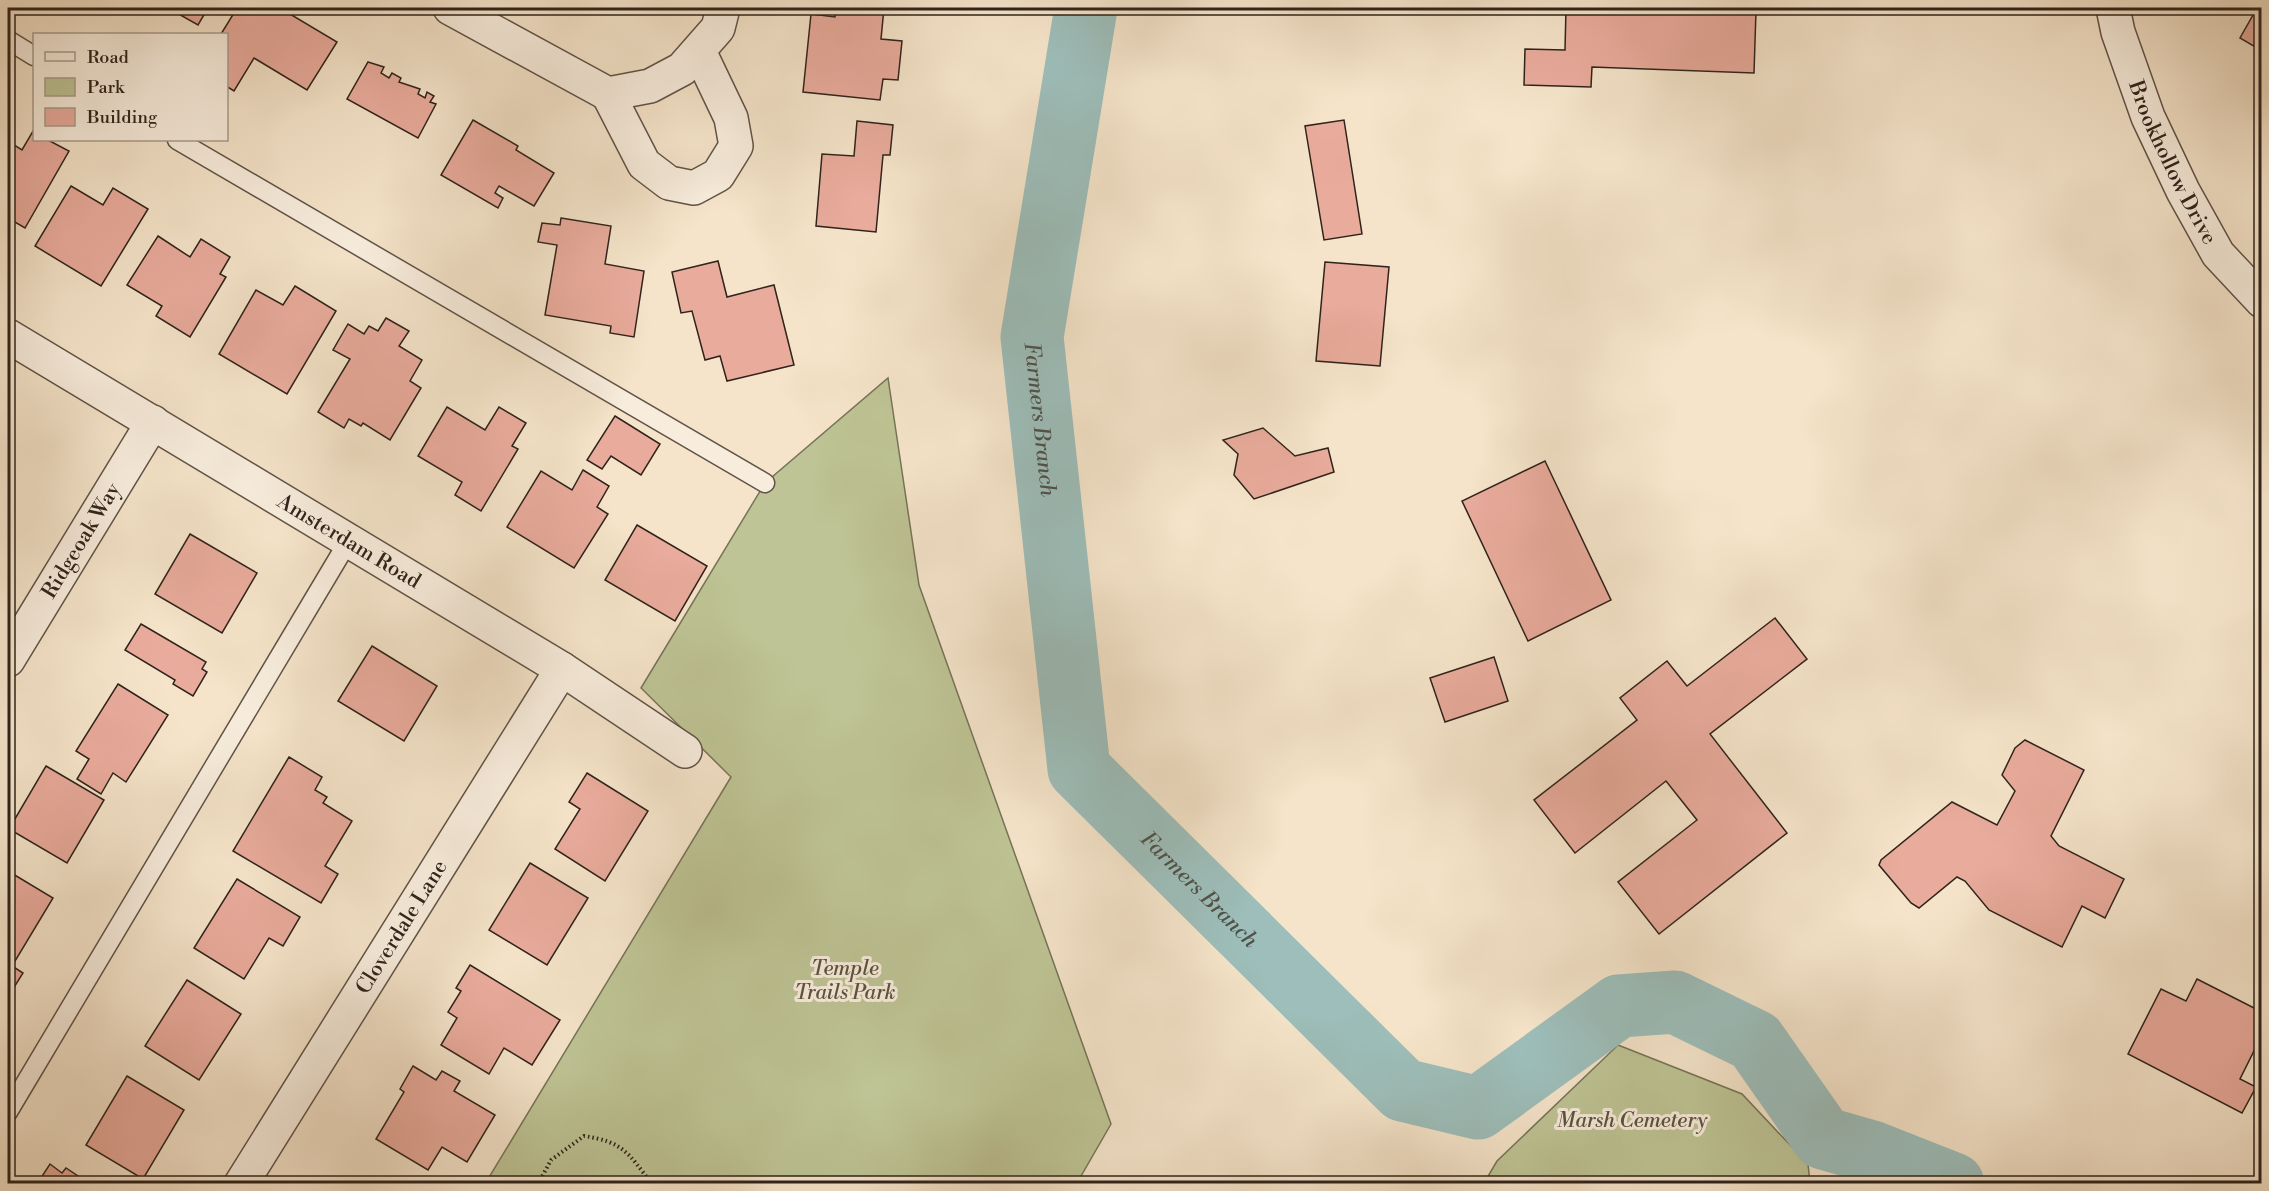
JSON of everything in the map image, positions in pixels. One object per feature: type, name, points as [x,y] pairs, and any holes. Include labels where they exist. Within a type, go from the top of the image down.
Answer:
[{"type":"street","points":[[450,8],[608,94],[644,164],[669,183],[694,188],[718,175],[736,146],[730,118],[699,51]]},
{"type":"street","points":[[608,94],[650,87],[682,69],[718,28],[723,8]]},
{"type":"street","name":"Brookhollow Drive","points":[[2113,8],[2118,32],[2148,117],[2182,191],[2218,254],[2262,301]]},
{"type":"street","name":"Amsterdam Road","points":[[8,336],[562,669],[685,751]]},
{"type":"street","name":"Ridgeoak Way","points":[[8,660],[153,422]]},
{"type":"street","name":"Cloverdale Lane","points":[[241,1184],[562,669]]},
{"type":"lane","points":[[8,40],[33,55]]},
{"type":"lane","points":[[179,141],[765,483]]},
{"type":"lane","points":[[8,1112],[349,540]]},
{"type":"path","points":[[538,1184],[551,1160],[584,1136],[610,1140],[626,1151],[652,1184]]},
{"type":"green space","name":"Temple Trails Park","points":[[888,378],[919,585],[1111,1124],[1077,1183],[485,1184],[731,777],[641,688],[765,483]]},
{"type":"green space","name":"Marsh Cemetery","points":[[1618,1045],[1742,1094],[1808,1164],[1810,1183],[1484,1183],[1497,1161]]},
{"type":"building","points":[[168,8],[208,8],[198,25]]},
{"type":"building","points":[[237,8],[280,8],[337,42],[307,90],[254,58],[234,91],[228,87],[228,33],[222,33]]},
{"type":"building","points":[[836,8],[884,8],[881,39],[902,41],[898,80],[883,79],[880,100],[803,92],[811,14],[835,17]]},
{"type":"building","points":[[1566,8],[1756,11],[1754,73],[1592,67],[1591,87],[1524,85],[1525,49],[1565,50]]},
{"type":"building","points":[[2257,8],[2262,8],[2262,51],[2240,38]]},
{"type":"building","points":[[368,62],[384,67],[381,73],[389,78],[392,73],[401,78],[399,82],[420,89],[418,94],[425,98],[427,92],[434,96],[430,102],[436,104],[418,138],[347,99]]},
{"type":"building","points":[[473,120],[518,146],[516,150],[554,173],[534,206],[499,186],[495,193],[503,198],[498,208],[441,175]]},
{"type":"building","points":[[1344,120],[1362,234],[1324,240],[1305,126]]},
{"type":"building","points":[[857,121],[893,125],[890,155],[883,155],[876,232],[816,226],[822,154],[854,156]]},
{"type":"building","points":[[33,131],[33,141],[50,141],[69,151],[25,228],[8,218],[8,141],[22,150]]},
{"type":"building","points":[[71,186],[103,205],[113,188],[148,209],[101,286],[35,246]]},
{"type":"building","points":[[561,218],[611,226],[605,264],[644,271],[634,337],[610,333],[611,326],[545,315],[557,245],[538,242],[542,223],[560,225]]},
{"type":"building","points":[[158,236],[190,257],[201,239],[230,257],[220,274],[226,277],[190,337],[156,316],[162,306],[127,285]]},
{"type":"building","points":[[718,261],[727,297],[774,285],[794,365],[727,381],[720,356],[705,360],[692,311],[681,313],[672,272]]},
{"type":"building","points":[[1325,262],[1389,267],[1380,366],[1316,361]]},
{"type":"building","points":[[295,286],[336,311],[287,394],[219,354],[256,290],[283,305]]},
{"type":"building","points":[[386,318],[409,331],[399,346],[422,360],[410,381],[421,388],[390,440],[363,423],[361,426],[349,419],[344,428],[318,412],[350,359],[333,350],[348,324],[364,334],[369,326],[378,331]]},
{"type":"building","points":[[447,407],[485,430],[499,407],[526,423],[512,446],[518,449],[481,511],[455,495],[462,482],[418,456]]},
{"type":"building","points":[[615,416],[660,444],[641,475],[611,456],[602,469],[587,460]]},
{"type":"building","points":[[1263,428],[1295,456],[1328,448],[1334,472],[1254,499],[1234,475],[1238,454],[1223,440]]},
{"type":"building","points":[[1545,461],[1611,600],[1528,641],[1462,501]]},
{"type":"building","points":[[583,470],[609,486],[597,507],[608,514],[574,568],[507,527],[541,471],[572,490]]},
{"type":"building","points":[[637,525],[707,566],[675,621],[605,580]]},
{"type":"building","points":[[190,534],[257,573],[222,633],[155,594]]},
{"type":"building","points":[[1775,618],[1807,659],[1710,734],[1787,833],[1659,934],[1618,882],[1697,820],[1666,781],[1575,853],[1534,800],[1637,720],[1620,698],[1667,661],[1687,686]]},
{"type":"building","points":[[141,624],[206,662],[202,669],[207,672],[193,696],[173,684],[175,680],[125,650]]},
{"type":"building","points":[[372,646],[437,686],[404,741],[338,701]]},
{"type":"building","points":[[1494,657],[1508,701],[1445,722],[1430,678]]},
{"type":"building","points":[[118,684],[168,715],[126,782],[113,773],[101,794],[77,779],[89,759],[76,751]]},
{"type":"building","points":[[2025,740],[2084,770],[2051,836],[2059,846],[2124,879],[2105,918],[2082,906],[2062,947],[1989,910],[1965,881],[1957,877],[1919,908],[1911,903],[1879,865],[1881,860],[1952,802],[1997,825],[2015,791],[2002,775],[2015,748]]},
{"type":"building","points":[[289,757],[322,777],[315,790],[327,797],[323,803],[352,821],[325,866],[338,874],[321,903],[233,851]]},
{"type":"building","points":[[46,766],[104,800],[67,863],[9,829]]},
{"type":"building","points":[[587,773],[648,811],[605,881],[555,849],[580,809],[569,802]]},
{"type":"building","points":[[530,863],[588,898],[547,965],[489,930]]},
{"type":"building","points":[[8,871],[53,898],[12,966],[23,973],[13,989],[8,986]]},
{"type":"building","points":[[237,879],[300,917],[283,946],[269,938],[244,979],[194,948]]},
{"type":"building","points":[[470,965],[560,1020],[532,1065],[504,1048],[489,1074],[441,1045],[457,1018],[448,1012],[461,991],[456,988]]},
{"type":"building","points":[[2197,979],[2262,1012],[2262,1042],[2259,1041],[2240,1079],[2256,1087],[2242,1113],[2128,1054],[2161,989],[2186,1001]]},
{"type":"building","points":[[187,980],[241,1014],[199,1080],[145,1046]]},
{"type":"building","points":[[413,1066],[436,1080],[442,1071],[460,1081],[454,1091],[495,1115],[467,1162],[442,1147],[428,1170],[376,1139],[404,1092],[400,1089]]},
{"type":"building","points":[[127,1076],[184,1110],[143,1179],[86,1145]]},
{"type":"building","points":[[50,1164],[62,1173],[66,1168],[90,1184],[37,1184]]},
{"type":"waterway","name":"Farmers Branch","points":[[1086,8],[1032,337],[1079,769],[1403,1090],[1478,1108],[1619,1006],[1675,1002],[1755,1041],[1823,1138],[1872,1152],[1953,1184]]}]
